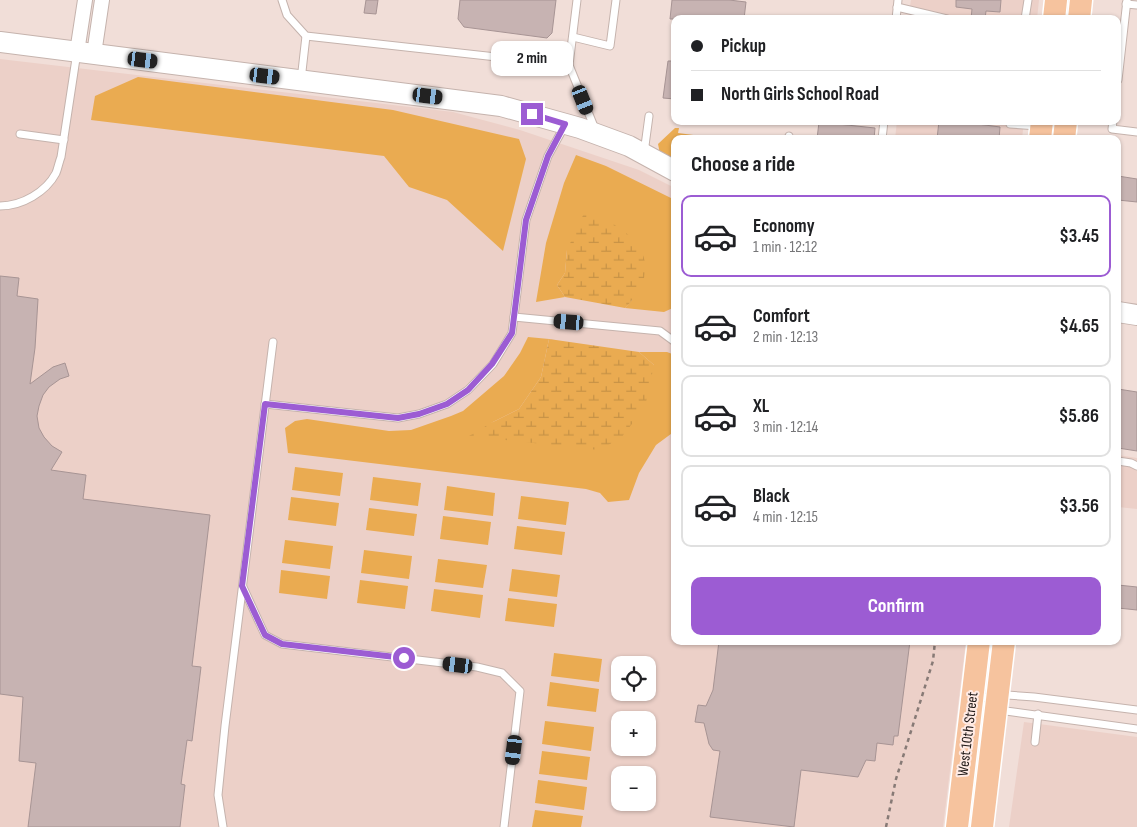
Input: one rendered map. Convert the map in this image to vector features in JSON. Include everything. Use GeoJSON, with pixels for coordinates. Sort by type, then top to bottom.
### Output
{"type":"FeatureCollection","features":[{"type":"Feature","properties":{"kind":"main road"},"geometry":{"type":"LineString","coordinates":[[1054,15],[1056,0]]}},
{"type":"Feature","properties":{"kind":"main road"},"geometry":{"type":"LineString","coordinates":[[1079,15],[1081,0]]}},
{"type":"Feature","properties":{"kind":"main road"},"geometry":{"type":"LineString","coordinates":[[0,42],[501,106],[598,134],[644,153],[671,169]]}},
{"type":"Feature","properties":{"kind":"main road"},"geometry":{"type":"LineString","coordinates":[[1121,312],[1137,315]]}},
{"type":"Feature","properties":{"kind":"main road","name":"West 10th Street"},"geometry":{"type":"LineString","coordinates":[[957,827],[979,645]]}},
{"type":"Feature","properties":{"kind":"main road","name":"West 10th Street"},"geometry":{"type":"LineString","coordinates":[[982,827],[1004,645]]}},
{"type":"Feature","properties":{"kind":"street"},"geometry":{"type":"LineString","coordinates":[[86,0],[86,53]]}},
{"type":"Feature","properties":{"kind":"street"},"geometry":{"type":"LineString","coordinates":[[86,53],[102,0]]}},
{"type":"Feature","properties":{"kind":"lane"},"geometry":{"type":"LineString","coordinates":[[282,0],[287,15],[306,36],[569,65]]}},
{"type":"Feature","properties":{"kind":"lane"},"geometry":{"type":"LineString","coordinates":[[578,0],[569,65],[598,134]]}},
{"type":"Feature","properties":{"kind":"lane"},"geometry":{"type":"LineString","coordinates":[[573,37],[610,46],[616,0]]}},
{"type":"Feature","properties":{"kind":"lane"},"geometry":{"type":"LineString","coordinates":[[1026,15],[1028,0]]}},
{"type":"Feature","properties":{"kind":"lane"},"geometry":{"type":"LineString","coordinates":[[1121,51],[1126,2],[1137,5]]}},
{"type":"Feature","properties":{"kind":"lane"},"geometry":{"type":"LineString","coordinates":[[898,4],[934,15]]}},
{"type":"Feature","properties":{"kind":"lane"},"geometry":{"type":"LineString","coordinates":[[301,80],[306,36]]}},
{"type":"Feature","properties":{"kind":"lane"},"geometry":{"type":"LineString","coordinates":[[0,206],[19,203],[40,191],[56,172],[86,53]]}},
{"type":"Feature","properties":{"kind":"lane"},"geometry":{"type":"LineString","coordinates":[[644,153],[649,116]]}},
{"type":"Feature","properties":{"kind":"lane"},"geometry":{"type":"LineString","coordinates":[[265,404],[398,418],[419,414],[447,404],[468,390],[492,364],[512,333],[526,220],[548,156],[565,124]]}},
{"type":"Feature","properties":{"kind":"lane"},"geometry":{"type":"LineString","coordinates":[[1016,125],[1042,129]]}},
{"type":"Feature","properties":{"kind":"lane"},"geometry":{"type":"LineString","coordinates":[[1112,125],[1112,129],[1137,132]]}},
{"type":"Feature","properties":{"kind":"lane"},"geometry":{"type":"LineString","coordinates":[[20,134],[64,140]]}},
{"type":"Feature","properties":{"kind":"lane"},"geometry":{"type":"LineString","coordinates":[[514,316],[660,331],[671,339]]}},
{"type":"Feature","properties":{"kind":"lane"},"geometry":{"type":"LineString","coordinates":[[223,827],[218,795],[225,726],[273,342]]}},
{"type":"Feature","properties":{"kind":"lane"},"geometry":{"type":"LineString","coordinates":[[1121,462],[1137,466]]}},
{"type":"Feature","properties":{"kind":"lane"},"geometry":{"type":"LineString","coordinates":[[242,586],[265,635],[282,644],[476,667],[502,673],[520,691],[504,827]]}},
{"type":"Feature","properties":{"kind":"lane"},"geometry":{"type":"LineString","coordinates":[[973,695],[998,699],[1007,695],[1137,710]]}},
{"type":"Feature","properties":{"kind":"lane"},"geometry":{"type":"LineString","coordinates":[[998,699],[1006,710],[1137,729]]}},
{"type":"Feature","properties":{"kind":"lane"},"geometry":{"type":"LineString","coordinates":[[1035,742],[1038,714]]}},
{"type":"Feature","properties":{"kind":"path"},"geometry":{"type":"LineString","coordinates":[[886,827],[896,779],[933,661],[935,645]]}},
{"type":"Feature","properties":{"kind":"shaded area"},"geometry":{"type":"Polygon","coordinates":[[[911,0],[1039,0],[1037,15],[909,15],[911,0]]]}},
{"type":"Feature","properties":{"kind":"shaded area"},"geometry":{"type":"Polygon","coordinates":[[[0,59],[453,112],[520,130],[639,170],[671,186],[671,645],[966,645],[943,827],[0,827],[0,59]]]}},
{"type":"Feature","properties":{"kind":"shaded area"},"geometry":{"type":"Polygon","coordinates":[[[897,125],[1024,125],[1022,135],[895,135],[897,125]]]}},
{"type":"Feature","properties":{"kind":"shaded area"},"geometry":{"type":"Polygon","coordinates":[[[1121,455],[1137,458],[1137,509],[1121,507],[1121,455]]]}},
{"type":"Feature","properties":{"kind":"shaded area"},"geometry":{"type":"Polygon","coordinates":[[[1024,722],[1137,737],[1137,827],[1009,827],[1024,722]]]}},
{"type":"Feature","properties":{"kind":"green space"},"geometry":{"type":"Polygon","coordinates":[[[138,77],[393,110],[519,139],[526,159],[503,251],[447,200],[409,187],[384,156],[91,120],[95,96],[138,77]]]}},
{"type":"Feature","properties":{"kind":"green space"},"geometry":{"type":"Polygon","coordinates":[[[675,128],[679,128],[678,133],[693,135],[671,135],[671,161],[660,154],[658,144],[675,128]]]}},
{"type":"Feature","properties":{"kind":"green space"},"geometry":{"type":"Polygon","coordinates":[[[576,155],[606,166],[671,198],[671,309],[664,312],[625,308],[632,300],[567,250],[565,273],[557,285],[565,297],[536,302],[546,243],[564,183],[576,155]]]}},
{"type":"Feature","properties":{"kind":"green space"},"geometry":{"type":"Polygon","coordinates":[[[585,211],[618,227],[631,237],[640,249],[645,262],[644,276],[638,291],[625,308],[565,297],[557,285],[565,273],[567,250],[585,211]]]}},
{"type":"Feature","properties":{"kind":"green space"},"geometry":{"type":"Polygon","coordinates":[[[528,337],[549,339],[541,377],[519,409],[491,423],[654,365],[639,352],[671,354],[671,434],[656,445],[639,473],[629,500],[608,502],[600,493],[586,489],[288,453],[285,428],[295,421],[307,419],[389,431],[411,430],[463,411],[504,376],[520,353],[528,337]]]}},
{"type":"Feature","properties":{"kind":"green space"},"geometry":{"type":"Polygon","coordinates":[[[549,339],[639,352],[654,365],[645,407],[621,438],[599,450],[469,436],[519,409],[541,377],[549,339]]]}},
{"type":"Feature","properties":{"kind":"green space"},"geometry":{"type":"Polygon","coordinates":[[[295,467],[343,473],[340,496],[292,490],[295,467]]]}},
{"type":"Feature","properties":{"kind":"green space"},"geometry":{"type":"Polygon","coordinates":[[[373,477],[421,483],[418,506],[370,500],[373,477]]]}},
{"type":"Feature","properties":{"kind":"green space"},"geometry":{"type":"Polygon","coordinates":[[[447,486],[495,493],[493,516],[444,510],[447,486]]]}},
{"type":"Feature","properties":{"kind":"green space"},"geometry":{"type":"Polygon","coordinates":[[[521,496],[569,502],[566,525],[518,519],[521,496]]]}},
{"type":"Feature","properties":{"kind":"green space"},"geometry":{"type":"Polygon","coordinates":[[[291,497],[339,503],[336,526],[288,520],[291,497]]]}},
{"type":"Feature","properties":{"kind":"green space"},"geometry":{"type":"Polygon","coordinates":[[[369,508],[417,514],[414,536],[366,530],[369,508]]]}},
{"type":"Feature","properties":{"kind":"green space"},"geometry":{"type":"Polygon","coordinates":[[[443,516],[491,522],[488,545],[440,539],[443,516]]]}},
{"type":"Feature","properties":{"kind":"green space"},"geometry":{"type":"Polygon","coordinates":[[[517,526],[565,532],[562,555],[514,549],[517,526]]]}},
{"type":"Feature","properties":{"kind":"green space"},"geometry":{"type":"Polygon","coordinates":[[[285,540],[333,546],[330,569],[282,563],[285,540]]]}},
{"type":"Feature","properties":{"kind":"green space"},"geometry":{"type":"Polygon","coordinates":[[[364,550],[412,556],[409,579],[361,573],[364,550]]]}},
{"type":"Feature","properties":{"kind":"green space"},"geometry":{"type":"Polygon","coordinates":[[[438,559],[487,565],[483,588],[435,582],[438,559]]]}},
{"type":"Feature","properties":{"kind":"green space"},"geometry":{"type":"Polygon","coordinates":[[[512,569],[560,575],[557,597],[509,591],[512,569]]]}},
{"type":"Feature","properties":{"kind":"green space"},"geometry":{"type":"Polygon","coordinates":[[[281,570],[330,576],[327,599],[279,593],[281,570]]]}},
{"type":"Feature","properties":{"kind":"green space"},"geometry":{"type":"Polygon","coordinates":[[[360,580],[408,586],[405,609],[357,603],[360,580]]]}},
{"type":"Feature","properties":{"kind":"green space"},"geometry":{"type":"Polygon","coordinates":[[[434,589],[483,595],[480,618],[431,611],[434,589]]]}},
{"type":"Feature","properties":{"kind":"green space"},"geometry":{"type":"Polygon","coordinates":[[[508,598],[557,604],[554,627],[505,621],[508,598]]]}},
{"type":"Feature","properties":{"kind":"green space"},"geometry":{"type":"Polygon","coordinates":[[[554,653],[602,659],[599,682],[551,676],[554,653]]]}},
{"type":"Feature","properties":{"kind":"green space"},"geometry":{"type":"Polygon","coordinates":[[[550,682],[599,689],[596,712],[547,706],[550,682]]]}},
{"type":"Feature","properties":{"kind":"green space"},"geometry":{"type":"Polygon","coordinates":[[[545,721],[594,727],[591,751],[542,744],[545,721]]]}},
{"type":"Feature","properties":{"kind":"green space"},"geometry":{"type":"Polygon","coordinates":[[[542,751],[590,757],[587,780],[539,774],[542,751]]]}},
{"type":"Feature","properties":{"kind":"green space"},"geometry":{"type":"Polygon","coordinates":[[[538,780],[587,787],[584,810],[535,803],[538,780]]]}},
{"type":"Feature","properties":{"kind":"green space"},"geometry":{"type":"Polygon","coordinates":[[[535,810],[583,816],[581,827],[532,827],[535,810]]]}},
{"type":"Feature","properties":{"kind":"building"},"geometry":{"type":"Polygon","coordinates":[[[366,0],[378,0],[376,14],[364,13],[366,0]]]}},
{"type":"Feature","properties":{"kind":"building"},"geometry":{"type":"Polygon","coordinates":[[[460,0],[556,0],[552,33],[547,38],[464,27],[458,19],[460,0]]]}},
{"type":"Feature","properties":{"kind":"building"},"geometry":{"type":"Polygon","coordinates":[[[672,0],[729,0],[746,2],[744,15],[671,15],[670,19],[672,0]]]}},
{"type":"Feature","properties":{"kind":"building"},"geometry":{"type":"Polygon","coordinates":[[[956,0],[1001,0],[1000,12],[986,11],[986,15],[971,15],[972,9],[956,7],[956,0]]]}},
{"type":"Feature","properties":{"kind":"building"},"geometry":{"type":"Polygon","coordinates":[[[668,61],[671,61],[671,99],[663,98],[668,61]]]}},
{"type":"Feature","properties":{"kind":"building"},"geometry":{"type":"Polygon","coordinates":[[[819,125],[847,125],[875,128],[874,135],[817,135],[819,125]]]}},
{"type":"Feature","properties":{"kind":"building"},"geometry":{"type":"Polygon","coordinates":[[[939,125],[985,125],[1000,127],[999,135],[937,135],[939,125]]]}},
{"type":"Feature","properties":{"kind":"building"},"geometry":{"type":"Polygon","coordinates":[[[1121,176],[1137,179],[1137,202],[1121,200],[1121,176]]]}},
{"type":"Feature","properties":{"kind":"building"},"geometry":{"type":"Polygon","coordinates":[[[0,276],[19,278],[17,296],[38,299],[35,348],[30,384],[53,367],[65,363],[69,376],[60,379],[49,387],[43,395],[37,416],[39,428],[44,437],[52,446],[62,452],[51,470],[86,475],[83,499],[210,515],[192,666],[201,667],[192,741],[187,740],[181,784],[185,785],[180,827],[28,827],[36,763],[19,761],[23,697],[0,694],[0,276]]]}},
{"type":"Feature","properties":{"kind":"building"},"geometry":{"type":"Polygon","coordinates":[[[1121,389],[1137,392],[1137,451],[1121,448],[1121,389]]]}},
{"type":"Feature","properties":{"kind":"building"},"geometry":{"type":"Polygon","coordinates":[[[1121,585],[1137,587],[1137,610],[1121,608],[1121,585]]]}},
{"type":"Feature","properties":{"kind":"building"},"geometry":{"type":"Polygon","coordinates":[[[719,645],[909,645],[898,736],[894,736],[893,745],[877,743],[875,761],[866,760],[858,777],[801,770],[794,827],[710,817],[720,751],[713,750],[709,744],[704,723],[695,722],[698,705],[706,706],[713,690],[719,645]]]}},
{"type":"Feature","properties":{"kind":"route"},"geometry":{"type":"LineString","coordinates":[[404,658],[282,644],[265,635],[242,586],[265,404],[398,418],[419,414],[447,404],[468,390],[492,364],[512,333],[526,220],[548,156],[565,124],[532,114]]}}]}
